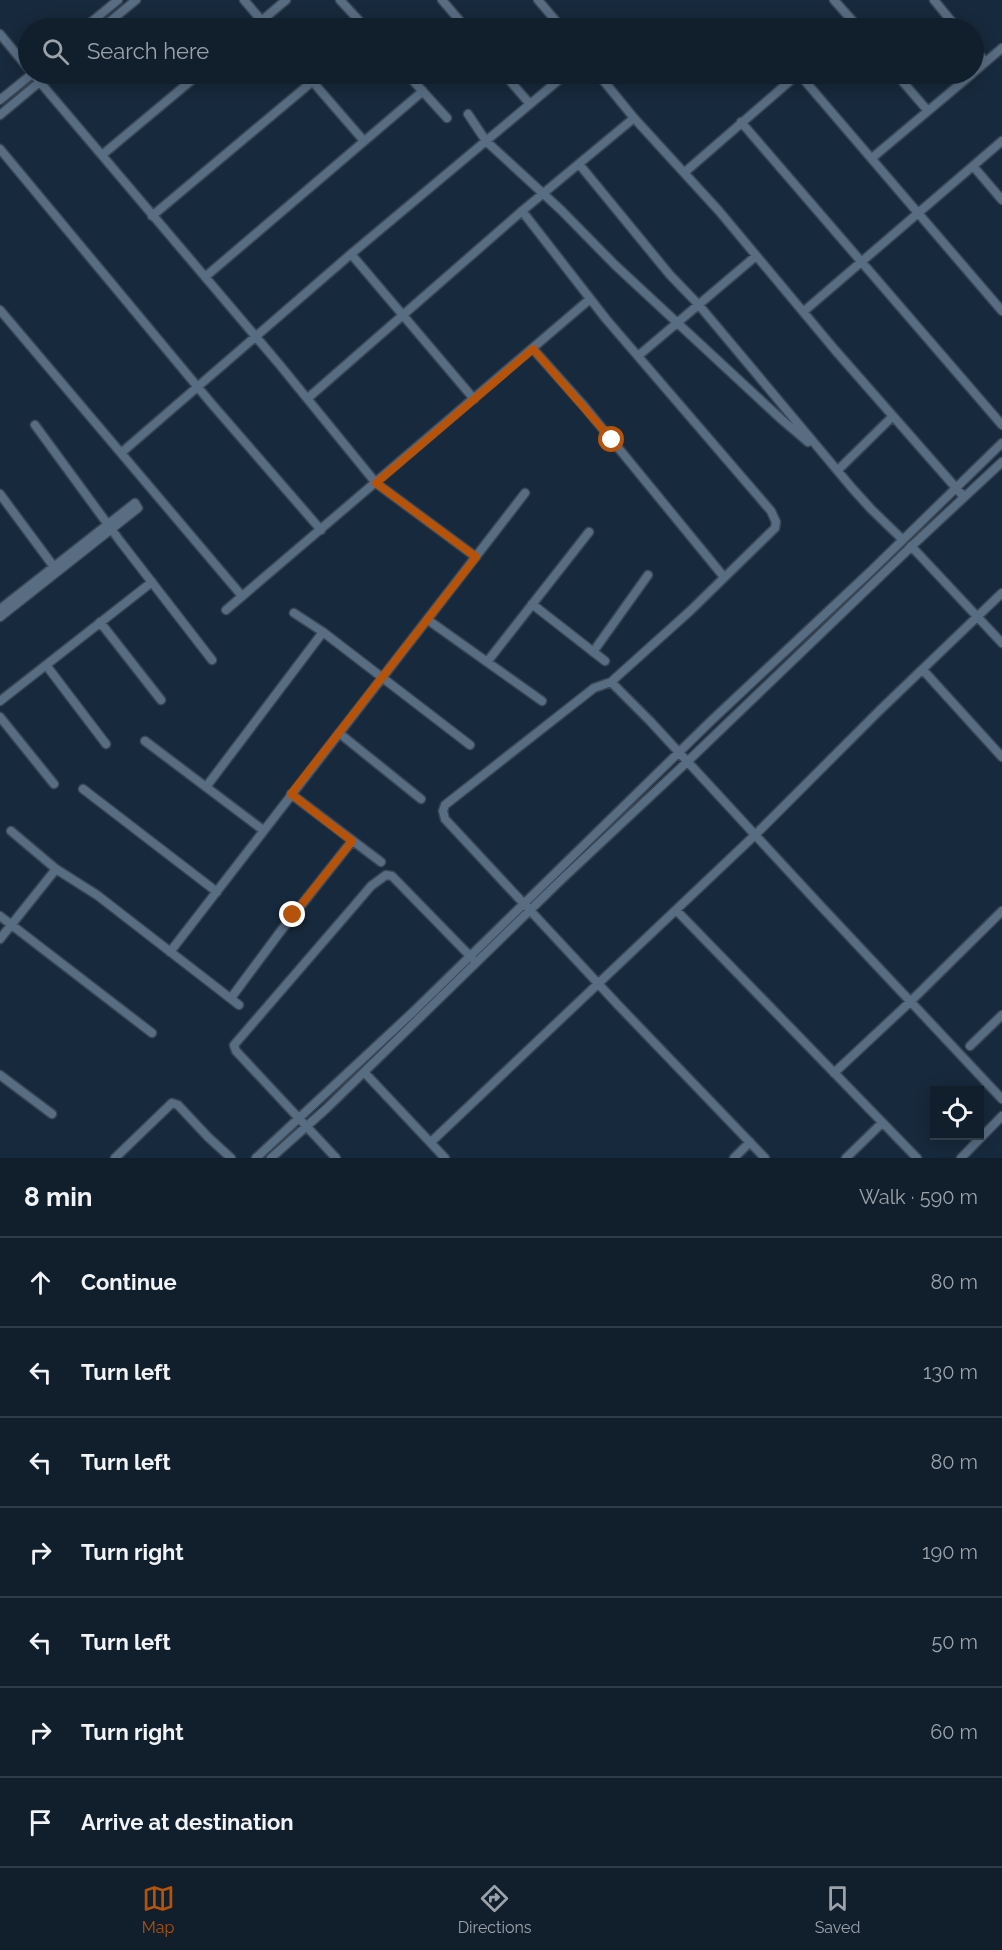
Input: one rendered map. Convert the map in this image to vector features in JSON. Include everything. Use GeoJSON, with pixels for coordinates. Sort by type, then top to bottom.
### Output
{"type":"FeatureCollection","features":[{"type":"Feature","properties":{"kind":"street"},"geometry":{"type":"LineString","coordinates":[[96,18],[118,0]]}},
{"type":"Feature","properties":{"kind":"street"},"geometry":{"type":"LineString","coordinates":[[114,18],[136,0]]}},
{"type":"Feature","properties":{"kind":"street"},"geometry":{"type":"LineString","coordinates":[[244,0],[258,18]]}},
{"type":"Feature","properties":{"kind":"street"},"geometry":{"type":"LineString","coordinates":[[270,18],[286,0]]}},
{"type":"Feature","properties":{"kind":"street"},"geometry":{"type":"LineString","coordinates":[[340,0],[357,18]]}},
{"type":"Feature","properties":{"kind":"street"},"geometry":{"type":"LineString","coordinates":[[442,0],[457,18]]}},
{"type":"Feature","properties":{"kind":"street"},"geometry":{"type":"LineString","coordinates":[[538,0],[553,18]]}},
{"type":"Feature","properties":{"kind":"street"},"geometry":{"type":"LineString","coordinates":[[834,0],[848,18]]}},
{"type":"Feature","properties":{"kind":"street"},"geometry":{"type":"LineString","coordinates":[[934,0],[949,18]]}},
{"type":"Feature","properties":{"kind":"street"},"geometry":{"type":"LineString","coordinates":[[0,34],[18,56]]}},
{"type":"Feature","properties":{"kind":"street"},"geometry":{"type":"LineString","coordinates":[[984,60],[986,62],[1002,48]]}},
{"type":"Feature","properties":{"kind":"street"},"geometry":{"type":"LineString","coordinates":[[0,100],[20,84]]}},
{"type":"Feature","properties":{"kind":"street"},"geometry":{"type":"LineString","coordinates":[[0,115],[36,84]]}},
{"type":"Feature","properties":{"kind":"street"},"geometry":{"type":"LineString","coordinates":[[43,84],[308,398],[376,483],[476,557]]}},
{"type":"Feature","properties":{"kind":"street"},"geometry":{"type":"LineString","coordinates":[[102,155],[187,84]]}},
{"type":"Feature","properties":{"kind":"street"},"geometry":{"type":"LineString","coordinates":[[152,216],[309,84]]}},
{"type":"Feature","properties":{"kind":"street"},"geometry":{"type":"LineString","coordinates":[[316,84],[364,141]]}},
{"type":"Feature","properties":{"kind":"street"},"geometry":{"type":"LineString","coordinates":[[416,84],[447,118]]}},
{"type":"Feature","properties":{"kind":"street"},"geometry":{"type":"LineString","coordinates":[[513,84],[530,104]]}},
{"type":"Feature","properties":{"kind":"street"},"geometry":{"type":"LineString","coordinates":[[121,453],[351,254],[554,84]]}},
{"type":"Feature","properties":{"kind":"street"},"geometry":{"type":"LineString","coordinates":[[606,84],[634,118],[685,172],[892,417],[964,497]]}},
{"type":"Feature","properties":{"kind":"street"},"geometry":{"type":"LineString","coordinates":[[685,172],[787,84]]}},
{"type":"Feature","properties":{"kind":"street"},"geometry":{"type":"LineString","coordinates":[[808,84],[1002,311]]}},
{"type":"Feature","properties":{"kind":"street"},"geometry":{"type":"LineString","coordinates":[[905,84],[928,111]]}},
{"type":"Feature","properties":{"kind":"street"},"geometry":{"type":"LineString","coordinates":[[872,158],[960,84]]}},
{"type":"Feature","properties":{"kind":"street"},"geometry":{"type":"LineString","coordinates":[[205,277],[423,91]]}},
{"type":"Feature","properties":{"kind":"street"},"geometry":{"type":"LineString","coordinates":[[468,114],[486,141],[542,195],[781,420],[825,455]]}},
{"type":"Feature","properties":{"kind":"street"},"geometry":{"type":"LineString","coordinates":[[308,398],[522,211],[634,118]]}},
{"type":"Feature","properties":{"kind":"street"},"geometry":{"type":"LineString","coordinates":[[741,122],[1002,425]]}},
{"type":"Feature","properties":{"kind":"street"},"geometry":{"type":"LineString","coordinates":[[803,312],[1002,141]]}},
{"type":"Feature","properties":{"kind":"street"},"geometry":{"type":"LineString","coordinates":[[0,149],[197,387],[321,530]]}},
{"type":"Feature","properties":{"kind":"street"},"geometry":{"type":"LineString","coordinates":[[579,164],[670,275],[698,304],[871,509],[903,540]]}},
{"type":"Feature","properties":{"kind":"street"},"geometry":{"type":"LineString","coordinates":[[973,166],[1002,200]]}},
{"type":"Feature","properties":{"kind":"street"},"geometry":{"type":"LineString","coordinates":[[522,211],[638,356],[771,511],[776,522],[775,528],[690,611],[611,682],[594,688],[445,805],[443,811],[445,819],[765,1158]]}},
{"type":"Feature","properties":{"kind":"street"},"geometry":{"type":"LineString","coordinates":[[351,254],[474,399]]}},
{"type":"Feature","properties":{"kind":"street"},"geometry":{"type":"LineString","coordinates":[[638,356],[756,256]]}},
{"type":"Feature","properties":{"kind":"street"},"geometry":{"type":"LineString","coordinates":[[226,610],[590,298]]}},
{"type":"Feature","properties":{"kind":"street"},"geometry":{"type":"LineString","coordinates":[[0,310],[242,596]]}},
{"type":"Feature","properties":{"kind":"street"},"geometry":{"type":"LineString","coordinates":[[533,349],[584,406],[724,577]]}},
{"type":"Feature","properties":{"kind":"street"},"geometry":{"type":"LineString","coordinates":[[838,470],[892,417]]}},
{"type":"Feature","properties":{"kind":"street"},"geometry":{"type":"LineString","coordinates":[[35,425],[212,660]]}},
{"type":"Feature","properties":{"kind":"street"},"geometry":{"type":"LineString","coordinates":[[256,1158],[470,956],[1002,443]]}},
{"type":"Feature","properties":{"kind":"street"},"geometry":{"type":"LineString","coordinates":[[271,1158],[364,1072],[911,546],[1002,462]]}},
{"type":"Feature","properties":{"kind":"street"},"geometry":{"type":"LineString","coordinates":[[170,952],[525,493]]}},
{"type":"Feature","properties":{"kind":"street"},"geometry":{"type":"LineString","coordinates":[[0,495],[56,569]]}},
{"type":"Feature","properties":{"kind":"street"},"geometry":{"type":"LineString","coordinates":[[1,613],[110,527]]}},
{"type":"Feature","properties":{"kind":"street"},"geometry":{"type":"LineString","coordinates":[[487,662],[589,532]]}},
{"type":"Feature","properties":{"kind":"street"},"geometry":{"type":"LineString","coordinates":[[911,546],[1002,643]]}},
{"type":"Feature","properties":{"kind":"street"},"geometry":{"type":"LineString","coordinates":[[593,651],[648,575]]}},
{"type":"Feature","properties":{"kind":"street"},"geometry":{"type":"LineString","coordinates":[[0,701],[152,582]]}},
{"type":"Feature","properties":{"kind":"street"},"geometry":{"type":"LineString","coordinates":[[431,1142],[755,835],[1002,592]]}},
{"type":"Feature","properties":{"kind":"street"},"geometry":{"type":"LineString","coordinates":[[532,604],[606,661]]}},
{"type":"Feature","properties":{"kind":"street"},"geometry":{"type":"LineString","coordinates":[[294,613],[323,632],[470,745]]}},
{"type":"Feature","properties":{"kind":"street"},"geometry":{"type":"LineString","coordinates":[[428,620],[542,701]]}},
{"type":"Feature","properties":{"kind":"street"},"geometry":{"type":"LineString","coordinates":[[100,622],[161,700]]}},
{"type":"Feature","properties":{"kind":"street"},"geometry":{"type":"LineString","coordinates":[[206,787],[323,632]]}},
{"type":"Feature","properties":{"kind":"street"},"geometry":{"type":"LineString","coordinates":[[46,666],[106,744]]}},
{"type":"Feature","properties":{"kind":"street"},"geometry":{"type":"LineString","coordinates":[[922,670],[1002,757]]}},
{"type":"Feature","properties":{"kind":"street"},"geometry":{"type":"LineString","coordinates":[[611,682],[680,752],[1002,1099]]}},
{"type":"Feature","properties":{"kind":"street"},"geometry":{"type":"LineString","coordinates":[[0,717],[54,784]]}},
{"type":"Feature","properties":{"kind":"street"},"geometry":{"type":"LineString","coordinates":[[339,733],[421,798]]}},
{"type":"Feature","properties":{"kind":"street"},"geometry":{"type":"LineString","coordinates":[[145,741],[263,830]]}},
{"type":"Feature","properties":{"kind":"street"},"geometry":{"type":"LineString","coordinates":[[83,789],[217,892]]}},
{"type":"Feature","properties":{"kind":"street"},"geometry":{"type":"LineString","coordinates":[[291,794],[381,862]]}},
{"type":"Feature","properties":{"kind":"street"},"geometry":{"type":"LineString","coordinates":[[11,831],[56,869],[97,895],[239,1005]]}},
{"type":"Feature","properties":{"kind":"street"},"geometry":{"type":"LineString","coordinates":[[231,998],[352,841]]}},
{"type":"Feature","properties":{"kind":"street"},"geometry":{"type":"LineString","coordinates":[[0,939],[56,869]]}},
{"type":"Feature","properties":{"kind":"street"},"geometry":{"type":"LineString","coordinates":[[336,1158],[236,1051],[234,1046],[371,886],[386,875],[392,876],[477,963]]}},
{"type":"Feature","properties":{"kind":"street"},"geometry":{"type":"LineString","coordinates":[[676,910],[917,1158]]}},
{"type":"Feature","properties":{"kind":"street"},"geometry":{"type":"LineString","coordinates":[[834,1073],[1002,911]]}},
{"type":"Feature","properties":{"kind":"street"},"geometry":{"type":"LineString","coordinates":[[0,916],[152,1034]]}},
{"type":"Feature","properties":{"kind":"street"},"geometry":{"type":"LineString","coordinates":[[970,1046],[1002,1015]]}},
{"type":"Feature","properties":{"kind":"street"},"geometry":{"type":"LineString","coordinates":[[364,1072],[445,1158]]}},
{"type":"Feature","properties":{"kind":"street"},"geometry":{"type":"LineString","coordinates":[[0,1075],[52,1114]]}},
{"type":"Feature","properties":{"kind":"street"},"geometry":{"type":"LineString","coordinates":[[115,1158],[172,1103],[178,1105],[231,1158]]}},
{"type":"Feature","properties":{"kind":"street"},"geometry":{"type":"LineString","coordinates":[[961,1158],[1002,1116]]}},
{"type":"Feature","properties":{"kind":"street"},"geometry":{"type":"LineString","coordinates":[[846,1158],[882,1123]]}},
{"type":"Feature","properties":{"kind":"street"},"geometry":{"type":"LineString","coordinates":[[734,1158],[750,1142]]}},
{"type":"Feature","properties":{"kind":"route"},"geometry":{"type":"LineString","coordinates":[[293,915],[352,841],[291,794],[476,557],[376,483],[533,349],[612,440]]}}]}
